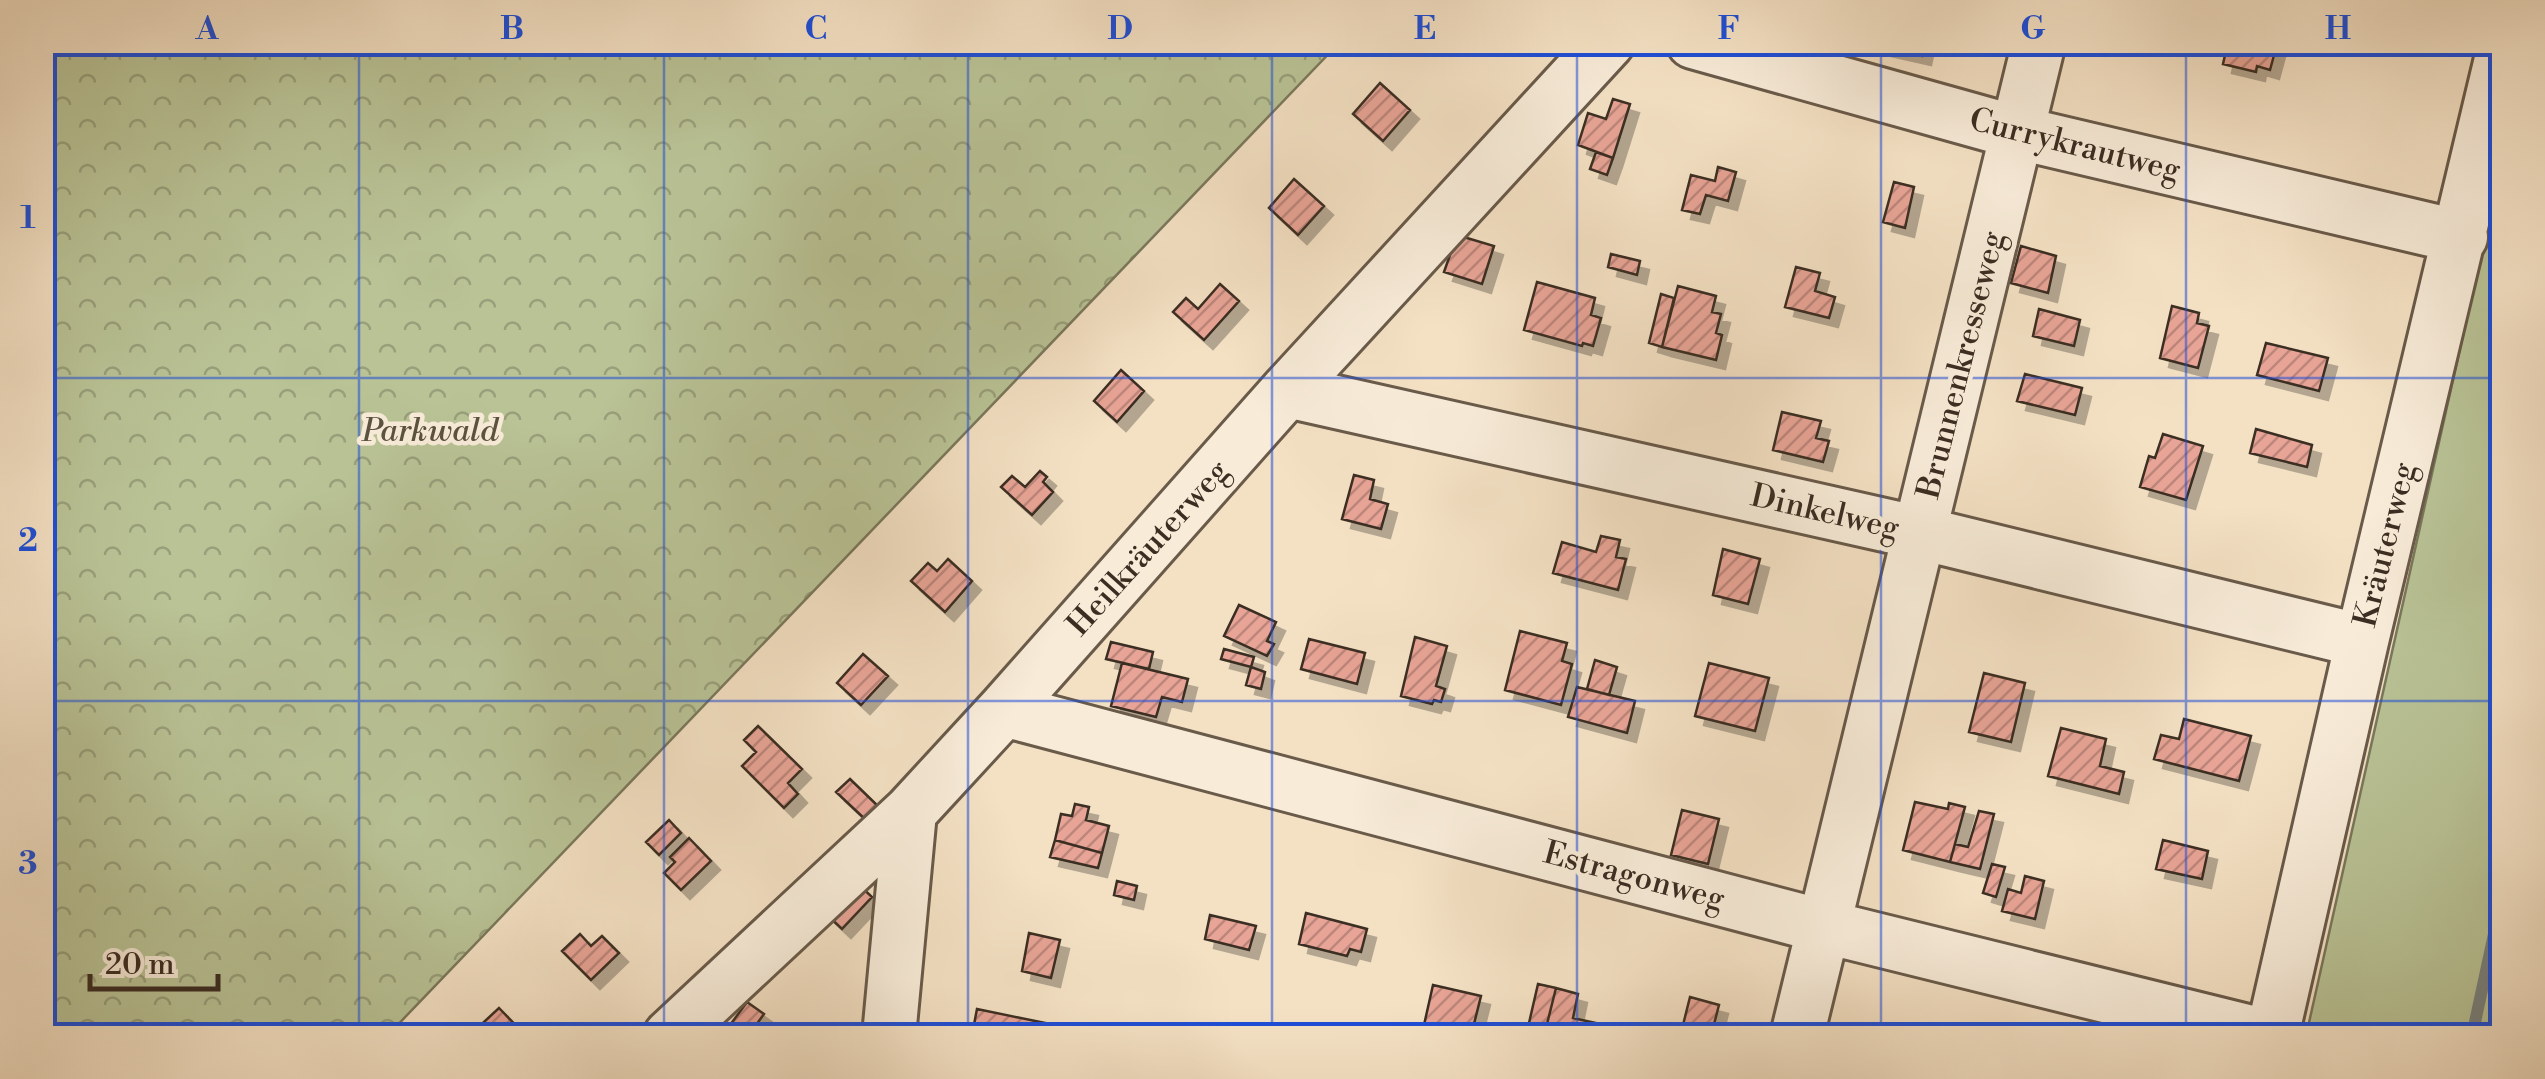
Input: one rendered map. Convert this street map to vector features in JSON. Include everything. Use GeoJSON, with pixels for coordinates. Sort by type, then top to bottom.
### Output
{"type":"FeatureCollection","features":[{"type":"Feature","properties":{"kind":"lane","name":"Heilkräuterweg"},"geometry":{"type":"LineString","coordinates":[[670,1036],[910,812],[1286,391],[1608,42]]}},
{"type":"Feature","properties":{"kind":"lane","name":"Currykrautweg"},"geometry":{"type":"LineString","coordinates":[[1693,42],[2019,133],[2461,236]]}},
{"type":"Feature","properties":{"kind":"lane","name":"Brunnenkresseweg"},"geometry":{"type":"LineString","coordinates":[[1797,1036],[2039,42]]}},
{"type":"Feature","properties":{"kind":"lane","name":"Kräuterweg"},"geometry":{"type":"LineString","coordinates":[[2269,1036],[2502,55]]}},
{"type":"Feature","properties":{"kind":"lane","name":"Dinkelweg"},"geometry":{"type":"LineString","coordinates":[[1286,391],[1920,533],[2362,640]]}},
{"type":"Feature","properties":{"kind":"lane","name":"Estragonweg"},"geometry":{"type":"LineString","coordinates":[[1004,710],[1822,926],[2269,1036]]}},
{"type":"Feature","properties":{"kind":"lane"},"geometry":{"type":"LineString","coordinates":[[889,1036],[910,812]]}},
{"type":"Feature","properties":{"kind":"green space","name":"Parkwald"},"geometry":{"type":"Polygon","coordinates":[[[42,43],[1339,43],[387,1036],[43,1036],[42,43]]]}},
{"type":"Feature","properties":{"kind":"green space"},"geometry":{"type":"Polygon","coordinates":[[[2502,161],[2502,1036],[2306,1036],[2502,161]]]}},
{"type":"Feature","properties":{"kind":"building"},"geometry":{"type":"Polygon","coordinates":[[[1860,42],[1925,42],[1922,56],[1860,42]]]}},
{"type":"Feature","properties":{"kind":"building"},"geometry":{"type":"Polygon","coordinates":[[[2228,42],[2263,42],[2276,48],[2270,70],[2257,66],[2256,72],[2223,64],[2228,42]]]}},
{"type":"Feature","properties":{"kind":"building"},"geometry":{"type":"Polygon","coordinates":[[[1380,83],[1410,110],[1383,141],[1353,114],[1380,83]]]}},
{"type":"Feature","properties":{"kind":"building"},"geometry":{"type":"Polygon","coordinates":[[[1613,99],[1630,104],[1613,158],[1578,145],[1588,113],[1606,119],[1613,99]]]}},
{"type":"Feature","properties":{"kind":"building"},"geometry":{"type":"Polygon","coordinates":[[[1596,152],[1613,158],[1607,175],[1590,169],[1596,152]]]}},
{"type":"Feature","properties":{"kind":"building"},"geometry":{"type":"Polygon","coordinates":[[[1718,167],[1736,172],[1728,201],[1706,195],[1700,214],[1682,210],[1691,175],[1715,181],[1718,167]]]}},
{"type":"Feature","properties":{"kind":"building"},"geometry":{"type":"Polygon","coordinates":[[[1294,179],[1324,206],[1298,235],[1269,208],[1294,179]]]}},
{"type":"Feature","properties":{"kind":"building"},"geometry":{"type":"Polygon","coordinates":[[[1894,182],[1914,187],[1905,228],[1883,222],[1894,182]]]}},
{"type":"Feature","properties":{"kind":"building"},"geometry":{"type":"Polygon","coordinates":[[[1457,235],[1494,246],[1482,284],[1444,272],[1457,235]]]}},
{"type":"Feature","properties":{"kind":"building"},"geometry":{"type":"Polygon","coordinates":[[[2021,246],[2056,256],[2048,293],[2011,283],[2021,246]]]}},
{"type":"Feature","properties":{"kind":"building"},"geometry":{"type":"Polygon","coordinates":[[[1611,254],[1640,261],[1637,275],[1608,267],[1611,254]]]}},
{"type":"Feature","properties":{"kind":"building"},"geometry":{"type":"Polygon","coordinates":[[[1796,267],[1820,273],[1815,291],[1835,297],[1829,318],[1785,307],[1796,267]]]}},
{"type":"Feature","properties":{"kind":"building"},"geometry":{"type":"Polygon","coordinates":[[[1537,282],[1595,298],[1591,315],[1601,318],[1593,346],[1524,330],[1537,282]]]}},
{"type":"Feature","properties":{"kind":"building"},"geometry":{"type":"Polygon","coordinates":[[[1220,284],[1239,301],[1204,340],[1173,312],[1186,298],[1198,309],[1220,284]]]}},
{"type":"Feature","properties":{"kind":"building"},"geometry":{"type":"Polygon","coordinates":[[[1678,286],[1716,296],[1712,312],[1721,314],[1716,333],[1722,335],[1716,360],[1662,347],[1678,286]]]}},
{"type":"Feature","properties":{"kind":"building"},"geometry":{"type":"Polygon","coordinates":[[[1661,294],[1674,298],[1662,347],[1649,343],[1661,294]]]}},
{"type":"Feature","properties":{"kind":"building"},"geometry":{"type":"Polygon","coordinates":[[[2172,306],[2199,313],[2197,323],[2209,326],[2198,368],[2160,358],[2172,306]]]}},
{"type":"Feature","properties":{"kind":"building"},"geometry":{"type":"Polygon","coordinates":[[[2039,309],[2080,320],[2074,346],[2033,336],[2039,309]]]}},
{"type":"Feature","properties":{"kind":"building"},"geometry":{"type":"Polygon","coordinates":[[[2266,343],[2328,358],[2319,391],[2257,375],[2266,343]]]}},
{"type":"Feature","properties":{"kind":"building"},"geometry":{"type":"Polygon","coordinates":[[[1121,370],[1144,391],[1117,422],[1094,401],[1121,370]]]}},
{"type":"Feature","properties":{"kind":"building"},"geometry":{"type":"Polygon","coordinates":[[[2025,374],[2082,388],[2075,415],[2017,401],[2025,374]]]}},
{"type":"Feature","properties":{"kind":"building"},"geometry":{"type":"Polygon","coordinates":[[[1782,412],[1821,421],[1816,438],[1829,441],[1823,462],[1773,450],[1782,412]]]}},
{"type":"Feature","properties":{"kind":"building"},"geometry":{"type":"Polygon","coordinates":[[[2256,429],[2312,445],[2307,467],[2250,453],[2256,429]]]}},
{"type":"Feature","properties":{"kind":"building"},"geometry":{"type":"Polygon","coordinates":[[[2163,434],[2203,446],[2186,500],[2140,487],[2149,456],[2155,458],[2163,434]]]}},
{"type":"Feature","properties":{"kind":"building"},"geometry":{"type":"Polygon","coordinates":[[[1040,471],[1047,477],[1043,482],[1053,492],[1032,515],[1001,487],[1012,476],[1025,487],[1040,471]]]}},
{"type":"Feature","properties":{"kind":"building"},"geometry":{"type":"Polygon","coordinates":[[[1354,475],[1374,480],[1370,499],[1388,504],[1381,529],[1342,519],[1354,475]]]}},
{"type":"Feature","properties":{"kind":"building"},"geometry":{"type":"Polygon","coordinates":[[[1601,536],[1620,540],[1616,557],[1626,559],[1618,590],[1553,573],[1562,542],[1596,552],[1601,536]]]}},
{"type":"Feature","properties":{"kind":"building"},"geometry":{"type":"Polygon","coordinates":[[[1723,549],[1760,559],[1748,604],[1713,595],[1723,549]]]}},
{"type":"Feature","properties":{"kind":"building"},"geometry":{"type":"Polygon","coordinates":[[[948,559],[972,581],[945,612],[911,581],[928,563],[937,571],[948,559]]]}},
{"type":"Feature","properties":{"kind":"building"},"geometry":{"type":"Polygon","coordinates":[[[1239,605],[1276,622],[1267,641],[1274,644],[1267,656],[1224,636],[1239,605]]]}},
{"type":"Feature","properties":{"kind":"building"},"geometry":{"type":"Polygon","coordinates":[[[1520,631],[1567,643],[1562,661],[1572,664],[1561,705],[1505,690],[1520,631]]]}},
{"type":"Feature","properties":{"kind":"building"},"geometry":{"type":"Polygon","coordinates":[[[1415,637],[1447,646],[1436,686],[1445,689],[1441,702],[1434,700],[1432,704],[1401,696],[1415,637]]]}},
{"type":"Feature","properties":{"kind":"building"},"geometry":{"type":"Polygon","coordinates":[[[1309,639],[1365,653],[1357,684],[1301,669],[1309,639]]]}},
{"type":"Feature","properties":{"kind":"building"},"geometry":{"type":"Polygon","coordinates":[[[1111,642],[1153,652],[1149,669],[1106,659],[1111,642]]]}},
{"type":"Feature","properties":{"kind":"building"},"geometry":{"type":"Polygon","coordinates":[[[1224,649],[1254,657],[1251,667],[1221,659],[1224,649]]]}},
{"type":"Feature","properties":{"kind":"building"},"geometry":{"type":"Polygon","coordinates":[[[863,654],[888,676],[861,705],[837,683],[863,654]]]}},
{"type":"Feature","properties":{"kind":"building"},"geometry":{"type":"Polygon","coordinates":[[[1595,660],[1617,667],[1609,695],[1587,689],[1595,660]]]}},
{"type":"Feature","properties":{"kind":"building"},"geometry":{"type":"Polygon","coordinates":[[[1122,663],[1188,679],[1182,702],[1162,697],[1156,717],[1111,706],[1122,663]]]}},
{"type":"Feature","properties":{"kind":"building"},"geometry":{"type":"Polygon","coordinates":[[[1709,663],[1769,678],[1755,731],[1695,716],[1709,663]]]}},
{"type":"Feature","properties":{"kind":"building"},"geometry":{"type":"Polygon","coordinates":[[[1251,667],[1265,672],[1261,689],[1246,685],[1251,667]]]}},
{"type":"Feature","properties":{"kind":"building"},"geometry":{"type":"Polygon","coordinates":[[[1984,673],[2025,683],[2011,742],[1969,732],[1984,673]]]}},
{"type":"Feature","properties":{"kind":"building"},"geometry":{"type":"Polygon","coordinates":[[[1577,687],[1635,701],[1627,733],[1568,717],[1577,687]]]}},
{"type":"Feature","properties":{"kind":"building"},"geometry":{"type":"Polygon","coordinates":[[[2184,719],[2251,736],[2239,781],[2154,759],[2161,735],[2179,739],[2184,719]]]}},
{"type":"Feature","properties":{"kind":"building"},"geometry":{"type":"Polygon","coordinates":[[[758,726],[802,769],[788,783],[798,794],[784,808],[742,766],[756,752],[744,740],[758,726]]]}},
{"type":"Feature","properties":{"kind":"building"},"geometry":{"type":"Polygon","coordinates":[[[2061,728],[2106,739],[2100,766],[2124,772],[2119,794],[2048,776],[2061,728]]]}},
{"type":"Feature","properties":{"kind":"building"},"geometry":{"type":"Polygon","coordinates":[[[850,779],[880,808],[867,821],[836,792],[850,779]]]}},
{"type":"Feature","properties":{"kind":"building"},"geometry":{"type":"Polygon","coordinates":[[[1915,802],[1948,809],[1949,803],[1965,807],[1950,862],[1903,850],[1915,802]]]}},
{"type":"Feature","properties":{"kind":"building"},"geometry":{"type":"Polygon","coordinates":[[[1075,804],[1089,807],[1086,820],[1109,826],[1102,853],[1055,840],[1061,814],[1072,816],[1075,804]]]}},
{"type":"Feature","properties":{"kind":"building"},"geometry":{"type":"Polygon","coordinates":[[[1682,810],[1719,819],[1708,864],[1671,855],[1682,810]]]}},
{"type":"Feature","properties":{"kind":"building"},"geometry":{"type":"Polygon","coordinates":[[[1979,811],[1994,814],[1980,869],[1950,862],[1955,844],[1968,847],[1979,811]]]}},
{"type":"Feature","properties":{"kind":"building"},"geometry":{"type":"Polygon","coordinates":[[[669,820],[681,833],[659,855],[646,842],[669,820]]]}},
{"type":"Feature","properties":{"kind":"building"},"geometry":{"type":"Polygon","coordinates":[[[689,838],[711,861],[681,890],[664,873],[675,862],[670,857],[689,838]]]}},
{"type":"Feature","properties":{"kind":"building"},"geometry":{"type":"Polygon","coordinates":[[[1055,840],[1102,853],[1098,868],[1050,857],[1055,840]]]}},
{"type":"Feature","properties":{"kind":"building"},"geometry":{"type":"Polygon","coordinates":[[[2163,840],[2208,851],[2202,879],[2156,869],[2163,840]]]}},
{"type":"Feature","properties":{"kind":"building"},"geometry":{"type":"Polygon","coordinates":[[[1992,864],[2005,867],[1996,897],[1983,893],[1992,864]]]}},
{"type":"Feature","properties":{"kind":"building"},"geometry":{"type":"Polygon","coordinates":[[[2025,876],[2044,881],[2035,919],[2002,911],[2008,889],[2021,893],[2025,876]]]}},
{"type":"Feature","properties":{"kind":"building"},"geometry":{"type":"Polygon","coordinates":[[[855,881],[872,897],[842,929],[825,913],[855,881]]]}},
{"type":"Feature","properties":{"kind":"building"},"geometry":{"type":"Polygon","coordinates":[[[1117,881],[1137,886],[1134,900],[1114,895],[1117,881]]]}},
{"type":"Feature","properties":{"kind":"building"},"geometry":{"type":"Polygon","coordinates":[[[1306,913],[1367,929],[1361,952],[1350,949],[1347,956],[1299,944],[1306,913]]]}},
{"type":"Feature","properties":{"kind":"building"},"geometry":{"type":"Polygon","coordinates":[[[1210,915],[1256,926],[1249,950],[1205,939],[1210,915]]]}},
{"type":"Feature","properties":{"kind":"building"},"geometry":{"type":"Polygon","coordinates":[[[1029,933],[1060,940],[1051,978],[1022,971],[1029,933]]]}},
{"type":"Feature","properties":{"kind":"building"},"geometry":{"type":"Polygon","coordinates":[[[580,934],[591,946],[602,936],[619,953],[591,980],[562,951],[580,934]]]}},
{"type":"Feature","properties":{"kind":"building"},"geometry":{"type":"Polygon","coordinates":[[[1538,984],[1556,988],[1544,1036],[1526,1036],[1538,984]]]}},
{"type":"Feature","properties":{"kind":"building"},"geometry":{"type":"Polygon","coordinates":[[[1433,985],[1481,996],[1471,1036],[1424,1025],[1433,985]]]}},
{"type":"Feature","properties":{"kind":"building"},"geometry":{"type":"Polygon","coordinates":[[[1556,988],[1578,994],[1573,1018],[1600,1024],[1597,1036],[1544,1036],[1556,988]]]}},
{"type":"Feature","properties":{"kind":"building"},"geometry":{"type":"Polygon","coordinates":[[[1690,997],[1719,1005],[1711,1036],[1682,1029],[1690,997]]]}},
{"type":"Feature","properties":{"kind":"building"},"geometry":{"type":"Polygon","coordinates":[[[747,1002],[764,1014],[748,1036],[722,1036],[747,1002]]]}},
{"type":"Feature","properties":{"kind":"building"},"geometry":{"type":"Polygon","coordinates":[[[499,1008],[526,1036],[470,1035],[499,1008]]]}},
{"type":"Feature","properties":{"kind":"building"},"geometry":{"type":"Polygon","coordinates":[[[977,1009],[1055,1025],[1052,1036],[972,1035],[977,1009]]]}},
{"type":"Feature","properties":{"kind":"waterway"},"geometry":{"type":"LineString","coordinates":[[2472,1036],[2502,897]]}}]}
